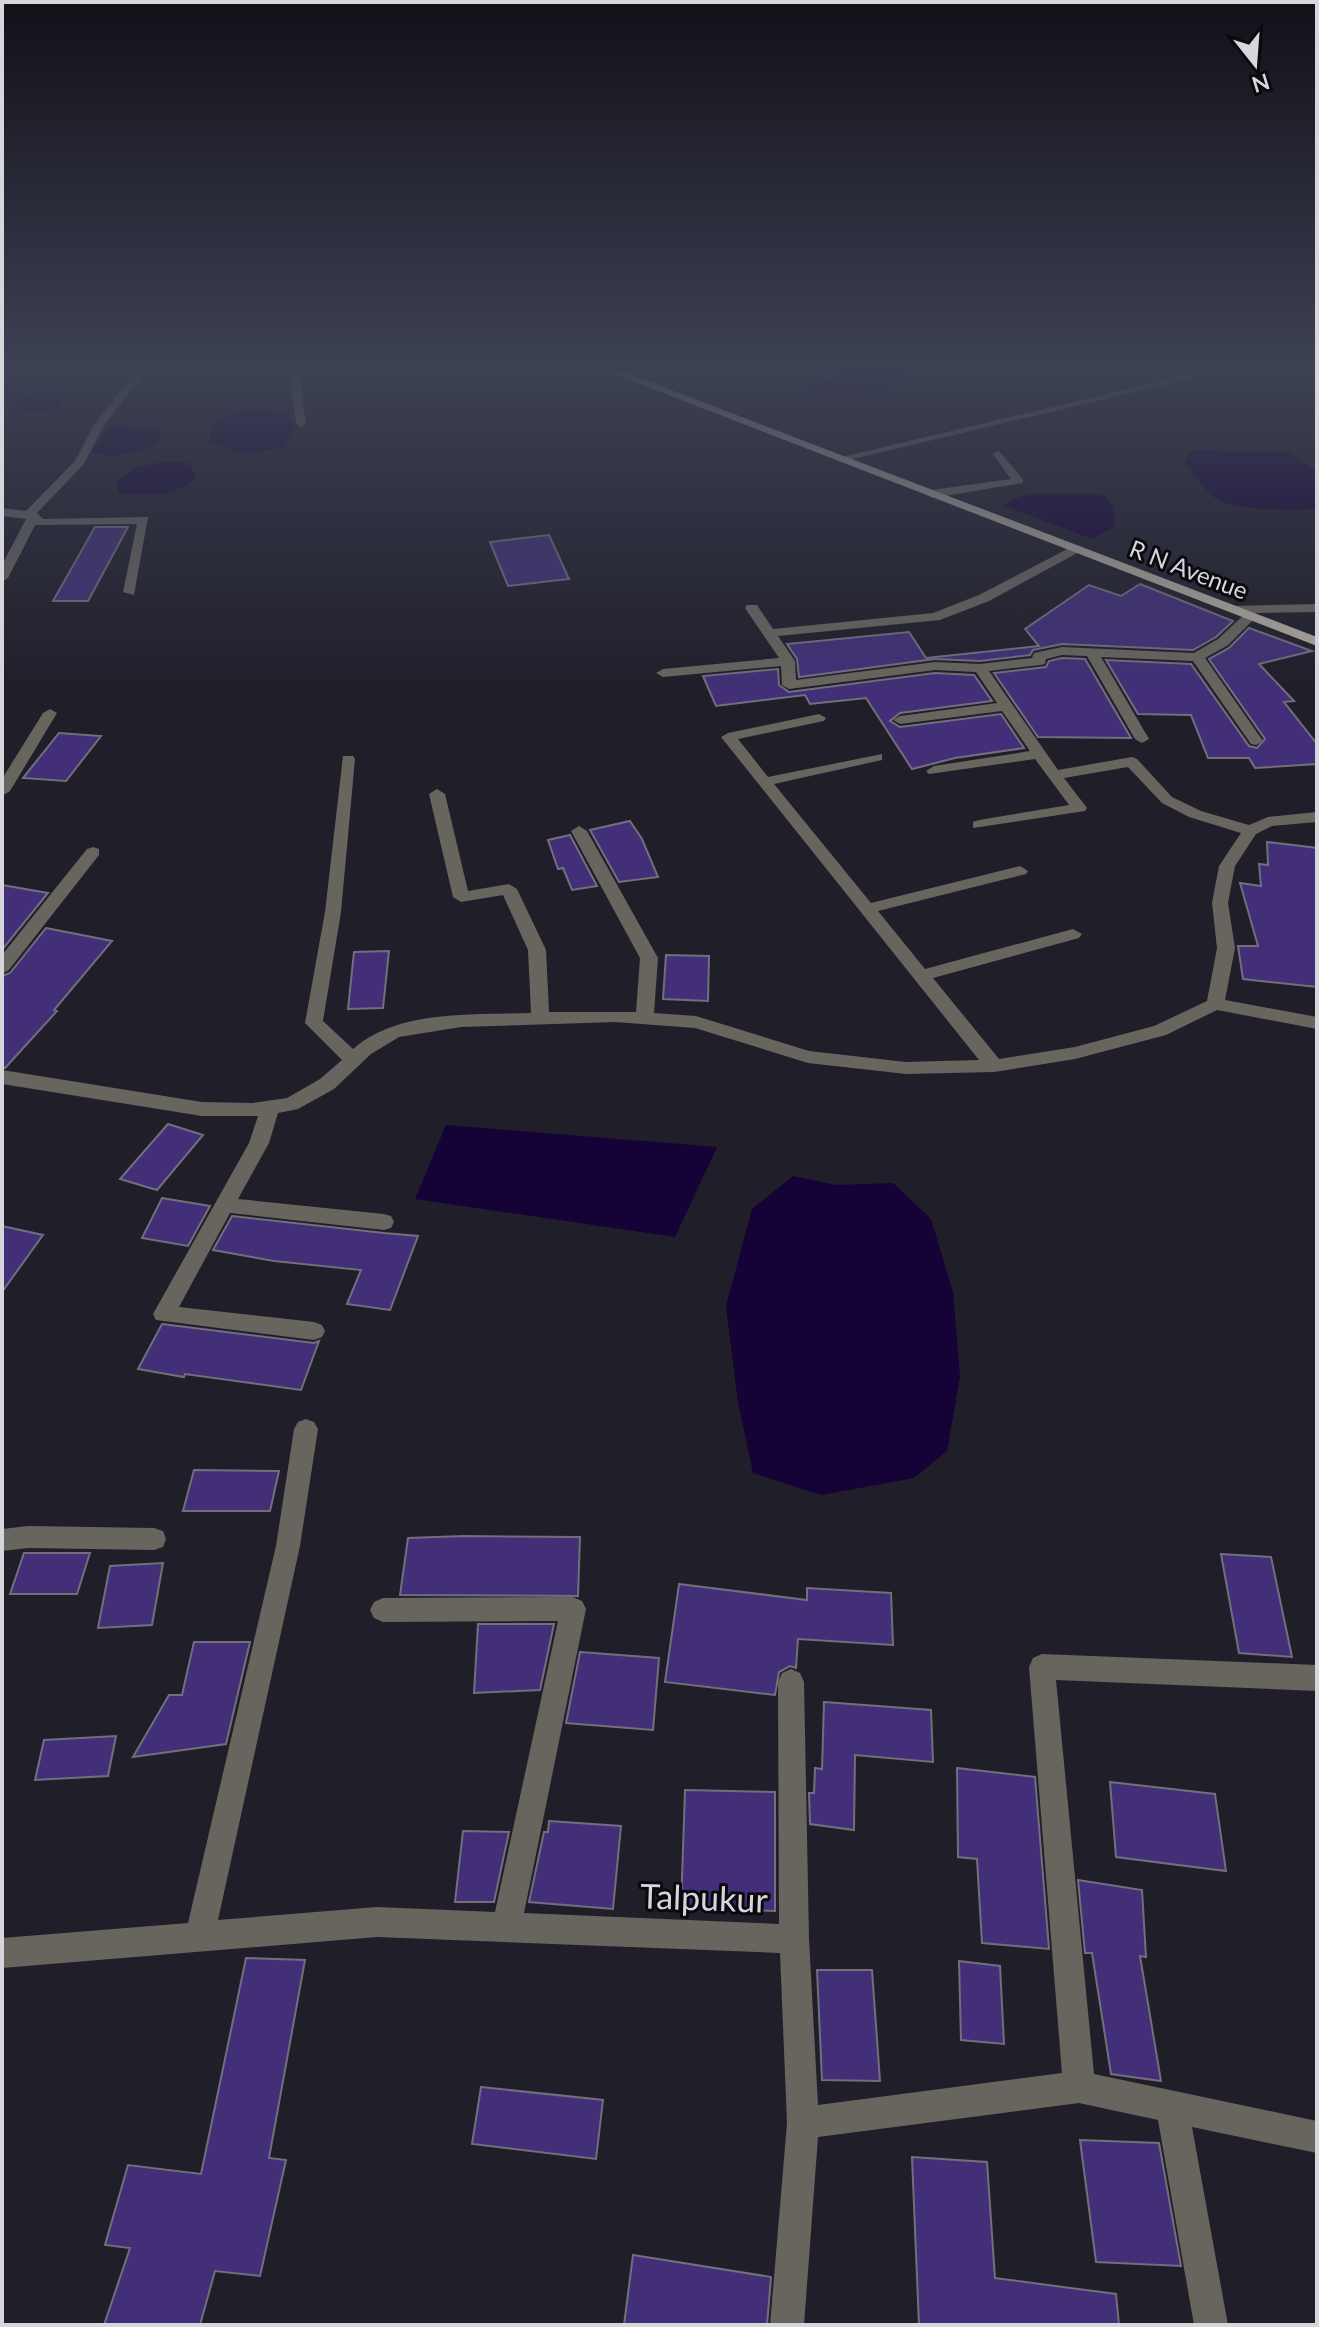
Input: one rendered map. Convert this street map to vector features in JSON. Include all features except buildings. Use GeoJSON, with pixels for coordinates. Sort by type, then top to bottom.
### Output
{"type":"FeatureCollection","features":[{"type":"Feature","properties":{"kind":"main road","name":"R N Avenue"},"geometry":{"type":"LineString","coordinates":[[878,474],[1317,642]]}},
{"type":"Feature","properties":{"kind":"street"},"geometry":{"type":"LineString","coordinates":[[2,578],[30,516],[69,474]]}},
{"type":"Feature","properties":{"kind":"street"},"geometry":{"type":"LineString","coordinates":[[932,494],[1019,481],[1014,474]]}},
{"type":"Feature","properties":{"kind":"street"},"geometry":{"type":"LineString","coordinates":[[2,512],[30,516],[40,523],[144,520],[129,592]]}},
{"type":"Feature","properties":{"kind":"street"},"geometry":{"type":"LineString","coordinates":[[768,633],[935,617],[984,598],[1075,549]]}},
{"type":"Feature","properties":{"kind":"street"},"geometry":{"type":"LineString","coordinates":[[752,608],[788,661],[789,685],[935,666],[980,668],[1040,661],[1039,656],[1062,651],[1197,657],[1223,642],[1249,616]]}},
{"type":"Feature","properties":{"kind":"street"},"geometry":{"type":"LineString","coordinates":[[1231,609],[1317,608]]}},
{"type":"Feature","properties":{"kind":"street"},"geometry":{"type":"LineString","coordinates":[[1091,651],[1142,739]]}},
{"type":"Feature","properties":{"kind":"street"},"geometry":{"type":"LineString","coordinates":[[1197,657],[1256,741]]}},
{"type":"Feature","properties":{"kind":"street"},"geometry":{"type":"LineString","coordinates":[[663,673],[788,661]]}},
{"type":"Feature","properties":{"kind":"street"},"geometry":{"type":"LineString","coordinates":[[979,825],[1079,808],[980,668]]}},
{"type":"Feature","properties":{"kind":"street"},"geometry":{"type":"LineString","coordinates":[[900,720],[1005,706]]}},
{"type":"Feature","properties":{"kind":"street"},"geometry":{"type":"LineString","coordinates":[[2,791],[50,713]]}},
{"type":"Feature","properties":{"kind":"street"},"geometry":{"type":"LineString","coordinates":[[819,718],[728,737],[994,1066]]}},
{"type":"Feature","properties":{"kind":"street"},"geometry":{"type":"LineString","coordinates":[[934,771],[1039,754]]}},
{"type":"Feature","properties":{"kind":"street"},"geometry":{"type":"LineString","coordinates":[[765,782],[877,757]]}},
{"type":"Feature","properties":{"kind":"street"},"geometry":{"type":"LineString","coordinates":[[348,759],[333,912],[314,1023],[353,1060]]}},
{"type":"Feature","properties":{"kind":"street"},"geometry":{"type":"LineString","coordinates":[[1054,775],[1132,762],[1167,800],[1195,814],[1250,831]]}},
{"type":"Feature","properties":{"kind":"street"},"geometry":{"type":"LineString","coordinates":[[437,794],[461,897],[509,889],[537,950],[540,1018]]}},
{"type":"Feature","properties":{"kind":"street"},"geometry":{"type":"LineString","coordinates":[[1215,1004],[1226,948],[1220,903],[1227,866],[1250,831],[1268,822],[1317,817]]}},
{"type":"Feature","properties":{"kind":"street"},"geometry":{"type":"LineString","coordinates":[[579,831],[649,958],[645,1018]]}},
{"type":"Feature","properties":{"kind":"street"},"geometry":{"type":"LineString","coordinates":[[2,967],[93,852]]}},
{"type":"Feature","properties":{"kind":"street"},"geometry":{"type":"LineString","coordinates":[[867,909],[1020,871]]}},
{"type":"Feature","properties":{"kind":"street"},"geometry":{"type":"LineString","coordinates":[[921,976],[1073,934]]}},
{"type":"Feature","properties":{"kind":"street"},"geometry":{"type":"LineString","coordinates":[[2,1077],[202,1109],[270,1107],[291,1104],[327,1084],[353,1060],[394,1032],[461,1021],[615,1016],[696,1022],[808,1057],[906,1068],[994,1066],[1075,1053],[1160,1031],[1215,1004],[1317,1023]]}},
{"type":"Feature","properties":{"kind":"street"},"geometry":{"type":"LineString","coordinates":[[270,1107],[259,1143],[164,1314],[314,1331]]}},
{"type":"Feature","properties":{"kind":"street"},"geometry":{"type":"LineString","coordinates":[[225,1205],[384,1222]]}},
{"type":"Feature","properties":{"kind":"street"},"geometry":{"type":"LineString","coordinates":[[200,1936],[288,1546],[306,1429]]}},
{"type":"Feature","properties":{"kind":"street"},"geometry":{"type":"LineString","coordinates":[[2,1540],[28,1537],[154,1539]]}},
{"type":"Feature","properties":{"kind":"street"},"geometry":{"type":"LineString","coordinates":[[383,1610],[573,1609],[506,1928]]}},
{"type":"Feature","properties":{"kind":"street"},"geometry":{"type":"LineString","coordinates":[[1079,2087],[1042,1667],[1317,1678]]}},
{"type":"Feature","properties":{"kind":"street"},"geometry":{"type":"LineString","coordinates":[[791,1682],[794,1939]]}},
{"type":"Feature","properties":{"kind":"street","name":"Talpukur"},"geometry":{"type":"LineString","coordinates":[[2,1953],[377,1922],[794,1939],[803,2123],[787,2325]]}},
{"type":"Feature","properties":{"kind":"street"},"geometry":{"type":"LineString","coordinates":[[803,2123],[1079,2087],[1317,2137]]}},
{"type":"Feature","properties":{"kind":"street"},"geometry":{"type":"LineString","coordinates":[[1172,2106],[1211,2325]]}},
{"type":"Feature","properties":{"kind":"shaded area"},"geometry":{"type":"Polygon","coordinates":[[[127,474],[194,474],[196,478],[169,492],[140,495],[119,493],[116,482],[127,474]]]}},
{"type":"Feature","properties":{"kind":"shaded area"},"geometry":{"type":"Polygon","coordinates":[[[1194,474],[1317,474],[1317,509],[1245,507],[1219,500],[1194,474]]]}},
{"type":"Feature","properties":{"kind":"shaded area"},"geometry":{"type":"Polygon","coordinates":[[[1026,494],[1102,494],[1113,506],[1115,527],[1092,539],[1002,505],[1026,494]]]}},
{"type":"Feature","properties":{"kind":"shaded area"},"geometry":{"type":"Polygon","coordinates":[[[446,1125],[717,1147],[675,1237],[415,1199],[446,1125]]]}},
{"type":"Feature","properties":{"kind":"shaded area"},"geometry":{"type":"Polygon","coordinates":[[[793,1176],[836,1185],[893,1183],[931,1219],[953,1292],[960,1377],[947,1451],[914,1478],[821,1495],[753,1473],[738,1402],[726,1306],[752,1209],[793,1176]]]}}]}
